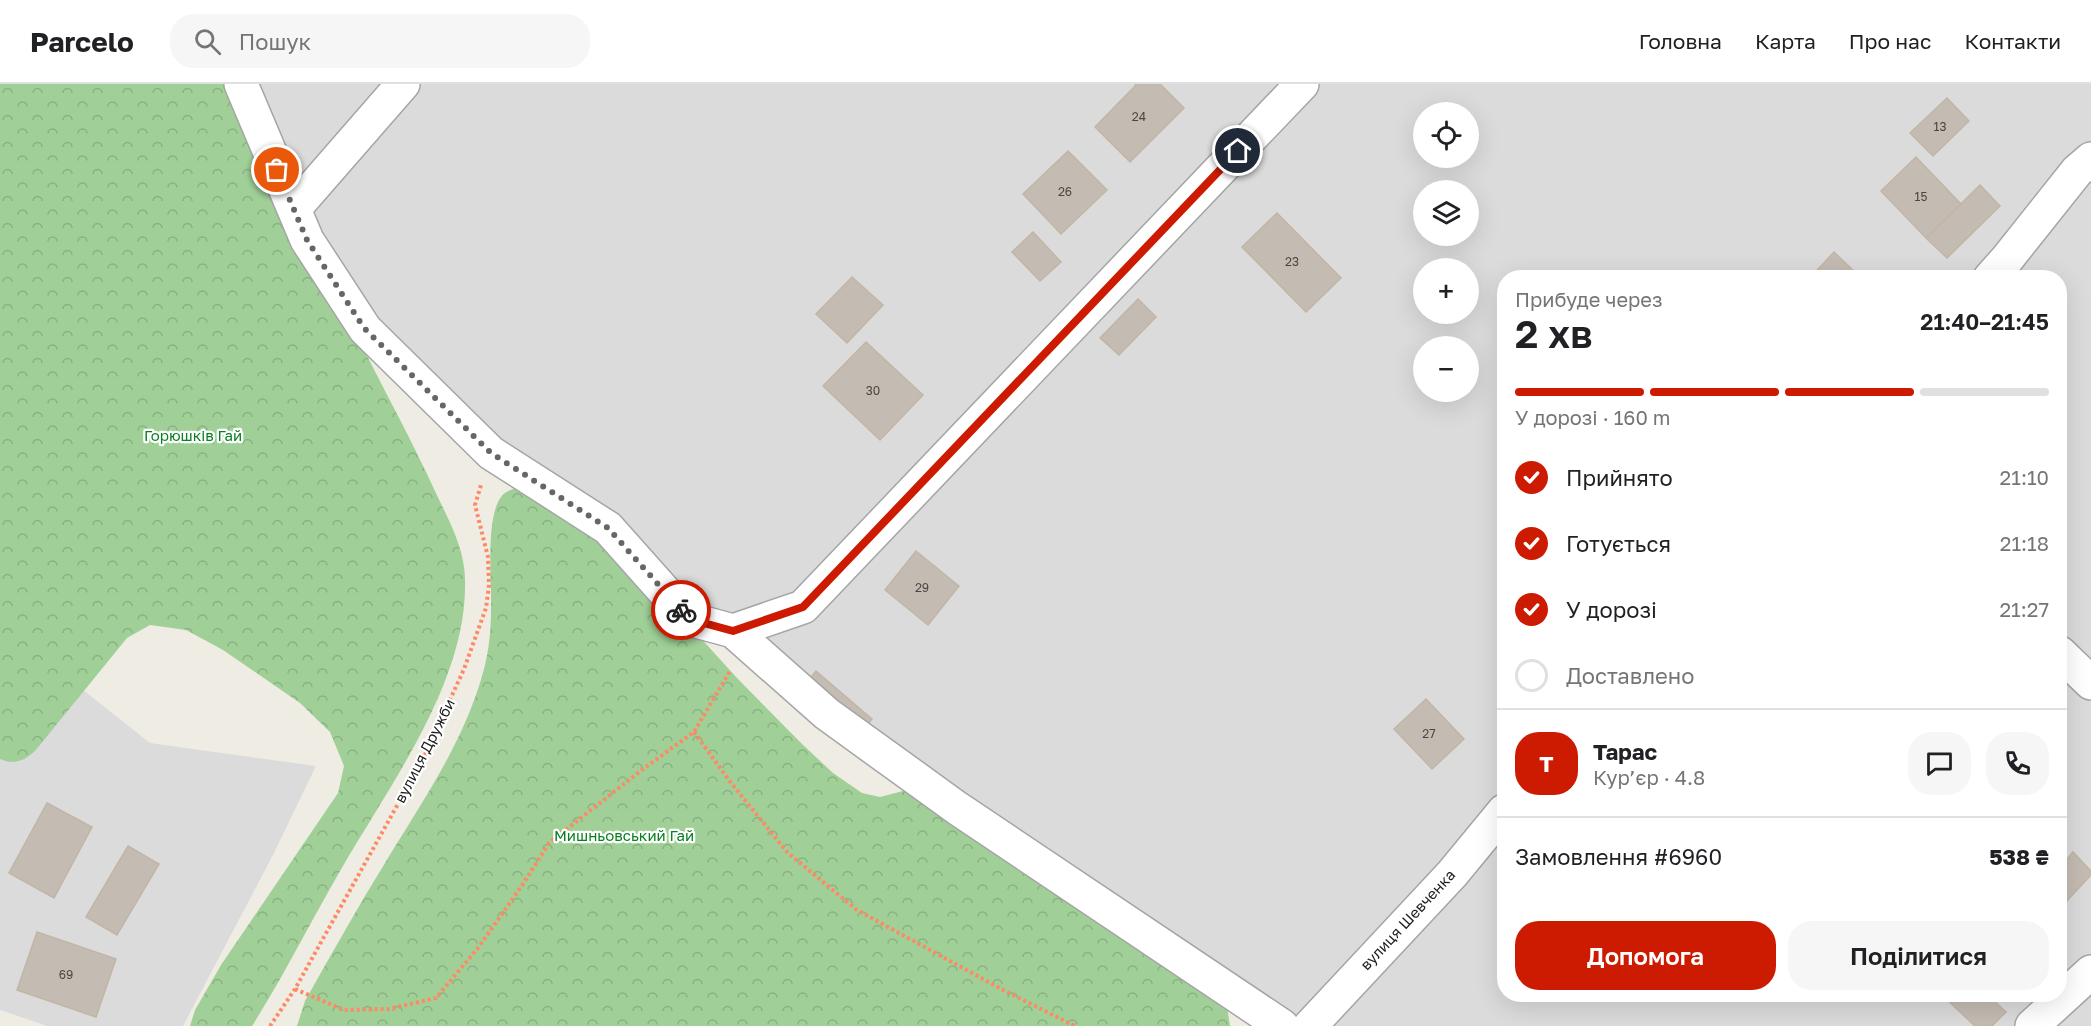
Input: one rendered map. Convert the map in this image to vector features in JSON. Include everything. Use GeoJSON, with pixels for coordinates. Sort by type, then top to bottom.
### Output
{"type":"FeatureCollection","features":[{"type":"Feature","properties":{"kind":"street"},"geometry":{"type":"LineString","coordinates":[[241,84],[307,240],[364,328],[491,453],[608,528],[689,619],[733,631],[827,714],[957,808],[1282,1026]]}},
{"type":"Feature","properties":{"kind":"street"},"geometry":{"type":"LineString","coordinates":[[294,209],[403,84]]}},
{"type":"Feature","properties":{"kind":"street"},"geometry":{"type":"LineString","coordinates":[[733,631],[803,607],[1302,84]]}},
{"type":"Feature","properties":{"kind":"street"},"geometry":{"type":"LineString","coordinates":[[1997,270],[2078,171],[2091,159]]}},
{"type":"Feature","properties":{"kind":"street"},"geometry":{"type":"LineString","coordinates":[[2067,660],[2091,683]]}},
{"type":"Feature","properties":{"kind":"street","name":"вулиця Шевченка"},"geometry":{"type":"LineString","coordinates":[[1310,1026],[1452,874],[1497,820]]}},
{"type":"Feature","properties":{"kind":"street"},"geometry":{"type":"LineString","coordinates":[[2067,994],[2091,972]]}},
{"type":"Feature","properties":{"kind":"street"},"geometry":{"type":"LineString","coordinates":[[2032,1026],[2058,1002]]}},
{"type":"Feature","properties":{"kind":"path","name":"вулиця Дружби"},"geometry":{"type":"LineString","coordinates":[[270,1026],[295,989],[423,759],[446,711],[475,640],[486,608],[489,585],[488,557],[475,505],[491,453]]}},
{"type":"Feature","properties":{"kind":"path"},"geometry":{"type":"LineString","coordinates":[[295,989],[344,1010],[389,1010],[436,998],[478,948],[549,843],[694,732],[739,654],[733,631]]}},
{"type":"Feature","properties":{"kind":"path"},"geometry":{"type":"LineString","coordinates":[[694,732],[731,783],[788,853],[857,910],[1005,991],[1075,1026]]}},
{"type":"Feature","properties":{"kind":"shaded area"},"geometry":{"type":"Polygon","coordinates":[[[241,84],[2091,84],[2091,1026],[1283,1026],[689,619],[365,329],[241,84]]]}},
{"type":"Feature","properties":{"kind":"shaded area"},"geometry":{"type":"Polygon","coordinates":[[[0,436],[19,639],[150,743],[316,766],[273,855],[183,1026],[47,1026],[0,1010],[0,436]]]}},
{"type":"Feature","properties":{"kind":"green space","name":"Горюшків Гай"},"geometry":{"type":"Polygon","coordinates":[[[0,84],[239,84],[306,230],[445,512],[462,557],[465,580],[463,618],[454,655],[440,693],[403,765],[252,1026],[190,1026],[195,1010],[221,965],[338,793],[344,766],[330,732],[300,703],[223,650],[186,630],[150,625],[127,638],[35,751],[19,761],[10,762],[0,759],[0,84]]]}},
{"type":"Feature","properties":{"kind":"green space","name":"Мишньовський Гай"},"geometry":{"type":"Polygon","coordinates":[[[516,488],[543,489],[677,612],[737,678],[833,773],[862,793],[880,797],[917,790],[1225,994],[1230,1026],[297,1026],[305,1001],[364,897],[442,769],[466,721],[484,669],[488,647],[491,617],[490,551],[493,520],[502,495],[516,488]]]}},
{"type":"Feature","properties":{"kind":"building"},"geometry":{"type":"Polygon","coordinates":[[[1135,84],[1160,84],[1184,108],[1130,162],[1095,127],[1135,84]]]}},
{"type":"Feature","properties":{"kind":"building"},"geometry":{"type":"Polygon","coordinates":[[[1947,98],[1969,121],[1933,156],[1910,133],[1947,98]]]}},
{"type":"Feature","properties":{"kind":"building"},"geometry":{"type":"Polygon","coordinates":[[[1068,151],[1107,190],[1061,234],[1023,194],[1068,151]]]}},
{"type":"Feature","properties":{"kind":"building"},"geometry":{"type":"Polygon","coordinates":[[[1916,157],[1961,204],[1926,238],[1881,191],[1916,157]]]}},
{"type":"Feature","properties":{"kind":"building"},"geometry":{"type":"Polygon","coordinates":[[[1980,185],[2000,206],[1947,258],[1926,238],[1980,185]]]}},
{"type":"Feature","properties":{"kind":"building"},"geometry":{"type":"Polygon","coordinates":[[[1277,213],[1341,278],[1306,312],[1242,247],[1277,213]]]}},
{"type":"Feature","properties":{"kind":"building"},"geometry":{"type":"Polygon","coordinates":[[[1033,232],[1061,262],[1040,281],[1012,252],[1033,232]]]}},
{"type":"Feature","properties":{"kind":"building"},"geometry":{"type":"Polygon","coordinates":[[[1834,252],[1853,270],[1817,270],[1834,252]]]}},
{"type":"Feature","properties":{"kind":"building"},"geometry":{"type":"Polygon","coordinates":[[[852,277],[883,305],[847,343],[816,314],[852,277]]]}},
{"type":"Feature","properties":{"kind":"building"},"geometry":{"type":"Polygon","coordinates":[[[1138,299],[1156,317],[1119,355],[1100,338],[1138,299]]]}},
{"type":"Feature","properties":{"kind":"building"},"geometry":{"type":"Polygon","coordinates":[[[866,342],[923,395],[880,440],[823,386],[866,342]]]}},
{"type":"Feature","properties":{"kind":"building"},"geometry":{"type":"Polygon","coordinates":[[[916,551],[959,586],[928,625],[885,590],[916,551]]]}},
{"type":"Feature","properties":{"kind":"building"},"geometry":{"type":"Polygon","coordinates":[[[816,671],[872,719],[861,732],[805,685],[816,671]]]}},
{"type":"Feature","properties":{"kind":"building"},"geometry":{"type":"Polygon","coordinates":[[[1426,699],[1464,739],[1432,769],[1394,729],[1426,699]]]}},
{"type":"Feature","properties":{"kind":"building"},"geometry":{"type":"Polygon","coordinates":[[[47,803],[92,827],[54,898],[9,873],[47,803]]]}},
{"type":"Feature","properties":{"kind":"building"},"geometry":{"type":"Polygon","coordinates":[[[128,846],[159,864],[117,935],[86,917],[128,846]]]}},
{"type":"Feature","properties":{"kind":"building"},"geometry":{"type":"Polygon","coordinates":[[[2073,852],[2091,871],[2091,875],[2067,901],[2067,859],[2073,852]]]}},
{"type":"Feature","properties":{"kind":"building"},"geometry":{"type":"Polygon","coordinates":[[[37,932],[116,959],[96,1017],[17,990],[37,932]]]}},
{"type":"Feature","properties":{"kind":"building"},"geometry":{"type":"Polygon","coordinates":[[[1950,1002],[1995,1002],[2006,1012],[1992,1026],[1975,1026],[1950,1002]]]}},
{"type":"Feature","properties":{"kind":"way so far"},"geometry":{"type":"LineString","coordinates":[[277,170],[307,240],[364,328],[491,453],[608,528],[681,610]]}},
{"type":"Feature","properties":{"kind":"route"},"geometry":{"type":"LineString","coordinates":[[681,610],[689,619],[733,631],[803,607],[1238,151]]}}]}
